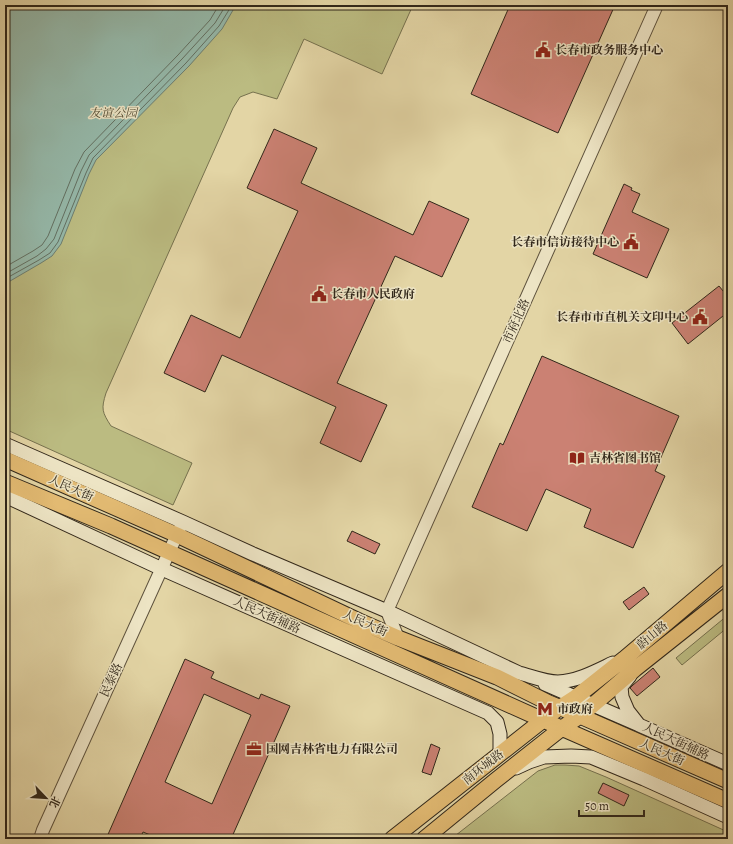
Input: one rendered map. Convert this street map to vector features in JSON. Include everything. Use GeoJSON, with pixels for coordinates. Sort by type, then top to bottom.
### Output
{"type":"FeatureCollection","features":[{"type":"Feature","properties":{"kind":"main road"},"geometry":{"type":"LineString","coordinates":[[5,444],[180,528],[253,554],[387,611],[499,664],[639,725]]}},
{"type":"Feature","properties":{"kind":"main road","name":"人民大街"},"geometry":{"type":"LineString","coordinates":[[5,459],[180,528],[359,621],[497,677],[559,708],[728,781]]}},
{"type":"Feature","properties":{"kind":"main road","name":"人民大街"},"geometry":{"type":"LineString","coordinates":[[5,482],[111,526],[543,720],[728,801]]}},
{"type":"Feature","properties":{"kind":"main road","name":"人民大街辅路"},"geometry":{"type":"LineString","coordinates":[[5,496],[162,569],[488,713],[497,722],[500,734],[500,754]]}},
{"type":"Feature","properties":{"kind":"main road","name":"蔚山路"},"geometry":{"type":"LineString","coordinates":[[576,697],[624,659],[728,571]]}},
{"type":"Feature","properties":{"kind":"main road","name":"蔚山路"},"geometry":{"type":"LineString","coordinates":[[593,705],[728,595]]}},
{"type":"Feature","properties":{"kind":"main road"},"geometry":{"type":"LineString","coordinates":[[519,672],[542,680],[558,682],[580,678],[624,659]]}},
{"type":"Feature","properties":{"kind":"main road","name":"人民大街辅路"},"geometry":{"type":"LineString","coordinates":[[636,669],[621,687],[622,697],[628,711],[639,725],[728,764]]}},
{"type":"Feature","properties":{"kind":"main road","name":"南环城路"},"geometry":{"type":"LineString","coordinates":[[392,839],[543,720],[576,697]]}},
{"type":"Feature","properties":{"kind":"main road","name":"南环城路"},"geometry":{"type":"LineString","coordinates":[[424,839],[496,780],[593,705]]}},
{"type":"Feature","properties":{"kind":"main road"},"geometry":{"type":"LineString","coordinates":[[496,780],[511,770],[544,757],[592,757],[728,817]]}},
{"type":"Feature","properties":{"kind":"street","name":"市府北路"},"geometry":{"type":"LineString","coordinates":[[387,611],[657,5]]}},
{"type":"Feature","properties":{"kind":"street","name":"民泰路"},"geometry":{"type":"LineString","coordinates":[[40,839],[46,822],[180,528]]}},
{"type":"Feature","properties":{"kind":"street"},"geometry":{"type":"LineString","coordinates":[[387,611],[398,638]]}},
{"type":"Feature","properties":{"kind":"green space","name":"友谊公园"},"geometry":{"type":"Polygon","coordinates":[[[5,5],[413,5],[382,74],[304,39],[277,99],[253,92],[240,97],[233,108],[106,393],[103,403],[104,414],[111,426],[192,463],[173,505],[5,429],[5,5]]]}},
{"type":"Feature","properties":{"kind":"green space"},"geometry":{"type":"Polygon","coordinates":[[[728,615],[728,627],[682,665],[676,658],[728,615]]]}},
{"type":"Feature","properties":{"kind":"green space"},"geometry":{"type":"Polygon","coordinates":[[[555,765],[579,766],[606,777],[728,832],[728,839],[451,839],[538,771],[555,765]]]}},
{"type":"Feature","properties":{"kind":"water"},"geometry":{"type":"Polygon","coordinates":[[[11,5],[236,5],[222,29],[189,66],[96,160],[61,244],[52,256],[5,284],[5,10],[11,5]]]}},
{"type":"Feature","properties":{"kind":"building","name":"长春市政务服务中心"},"geometry":{"type":"Polygon","coordinates":[[[510,5],[615,5],[558,133],[471,94],[510,5]]]}},
{"type":"Feature","properties":{"kind":"building","name":"长春市人民政府"},"geometry":{"type":"Polygon","coordinates":[[[274,129],[317,148],[301,183],[413,235],[429,201],[469,219],[442,277],[395,256],[337,383],[387,405],[361,462],[320,443],[336,407],[222,355],[205,392],[164,373],[191,315],[240,338],[298,211],[247,188],[274,129]]]}},
{"type":"Feature","properties":{"kind":"building","name":"长春市信访接待中心"},"geometry":{"type":"Polygon","coordinates":[[[624,184],[632,188],[631,190],[640,194],[632,212],[669,229],[647,278],[593,254],[624,184]]]}},
{"type":"Feature","properties":{"kind":"building","name":"长春市市直机关文印中心"},"geometry":{"type":"Polygon","coordinates":[[[719,286],[728,297],[728,312],[688,344],[672,323],[719,286]]]}},
{"type":"Feature","properties":{"kind":"building","name":"吉林省图书馆"},"geometry":{"type":"Polygon","coordinates":[[[542,356],[679,416],[655,471],[665,476],[633,548],[584,527],[591,509],[546,489],[527,531],[472,507],[500,443],[503,445],[542,356]]]}},
{"type":"Feature","properties":{"kind":"building"},"geometry":{"type":"Polygon","coordinates":[[[352,531],[380,544],[375,554],[347,541],[352,531]]]}},
{"type":"Feature","properties":{"kind":"building"},"geometry":{"type":"Polygon","coordinates":[[[644,587],[649,594],[629,610],[623,602],[644,587]]]}},
{"type":"Feature","properties":{"kind":"building","name":"国网吉林省电力有限公司"},"geometry":{"type":"Polygon","coordinates":[[[185,659],[214,672],[211,678],[259,699],[261,694],[290,706],[231,839],[160,839],[143,832],[140,839],[106,839],[185,659]],[[204,694],[165,782],[212,804],[251,715],[204,694]]]}},
{"type":"Feature","properties":{"kind":"building"},"geometry":{"type":"Polygon","coordinates":[[[653,668],[660,677],[637,696],[630,688],[653,668]]]}},
{"type":"Feature","properties":{"kind":"building"},"geometry":{"type":"Polygon","coordinates":[[[431,744],[440,748],[431,775],[422,772],[431,744]]]}},
{"type":"Feature","properties":{"kind":"building"},"geometry":{"type":"Polygon","coordinates":[[[603,783],[629,795],[624,806],[598,793],[603,783]]]}},
{"type":"Feature","properties":{"kind":"place","name":"长春市政务服务中心"},"geometry":{"type":"Point","coordinates":[543,50]}},
{"type":"Feature","properties":{"kind":"place","name":"长春市信访接待中心"},"geometry":{"type":"Point","coordinates":[631,242]}},
{"type":"Feature","properties":{"kind":"place","name":"长春市人民政府"},"geometry":{"type":"Point","coordinates":[319,294]}},
{"type":"Feature","properties":{"kind":"place","name":"长春市市直机关文印中心"},"geometry":{"type":"Point","coordinates":[700,317]}},
{"type":"Feature","properties":{"kind":"place","name":"吉林省图书馆"},"geometry":{"type":"Point","coordinates":[577,458]}},
{"type":"Feature","properties":{"kind":"place","name":"市政府"},"geometry":{"type":"Point","coordinates":[545,709]}},
{"type":"Feature","properties":{"kind":"place","name":"国网吉林省电力有限公司"},"geometry":{"type":"Point","coordinates":[254,749]}}]}
